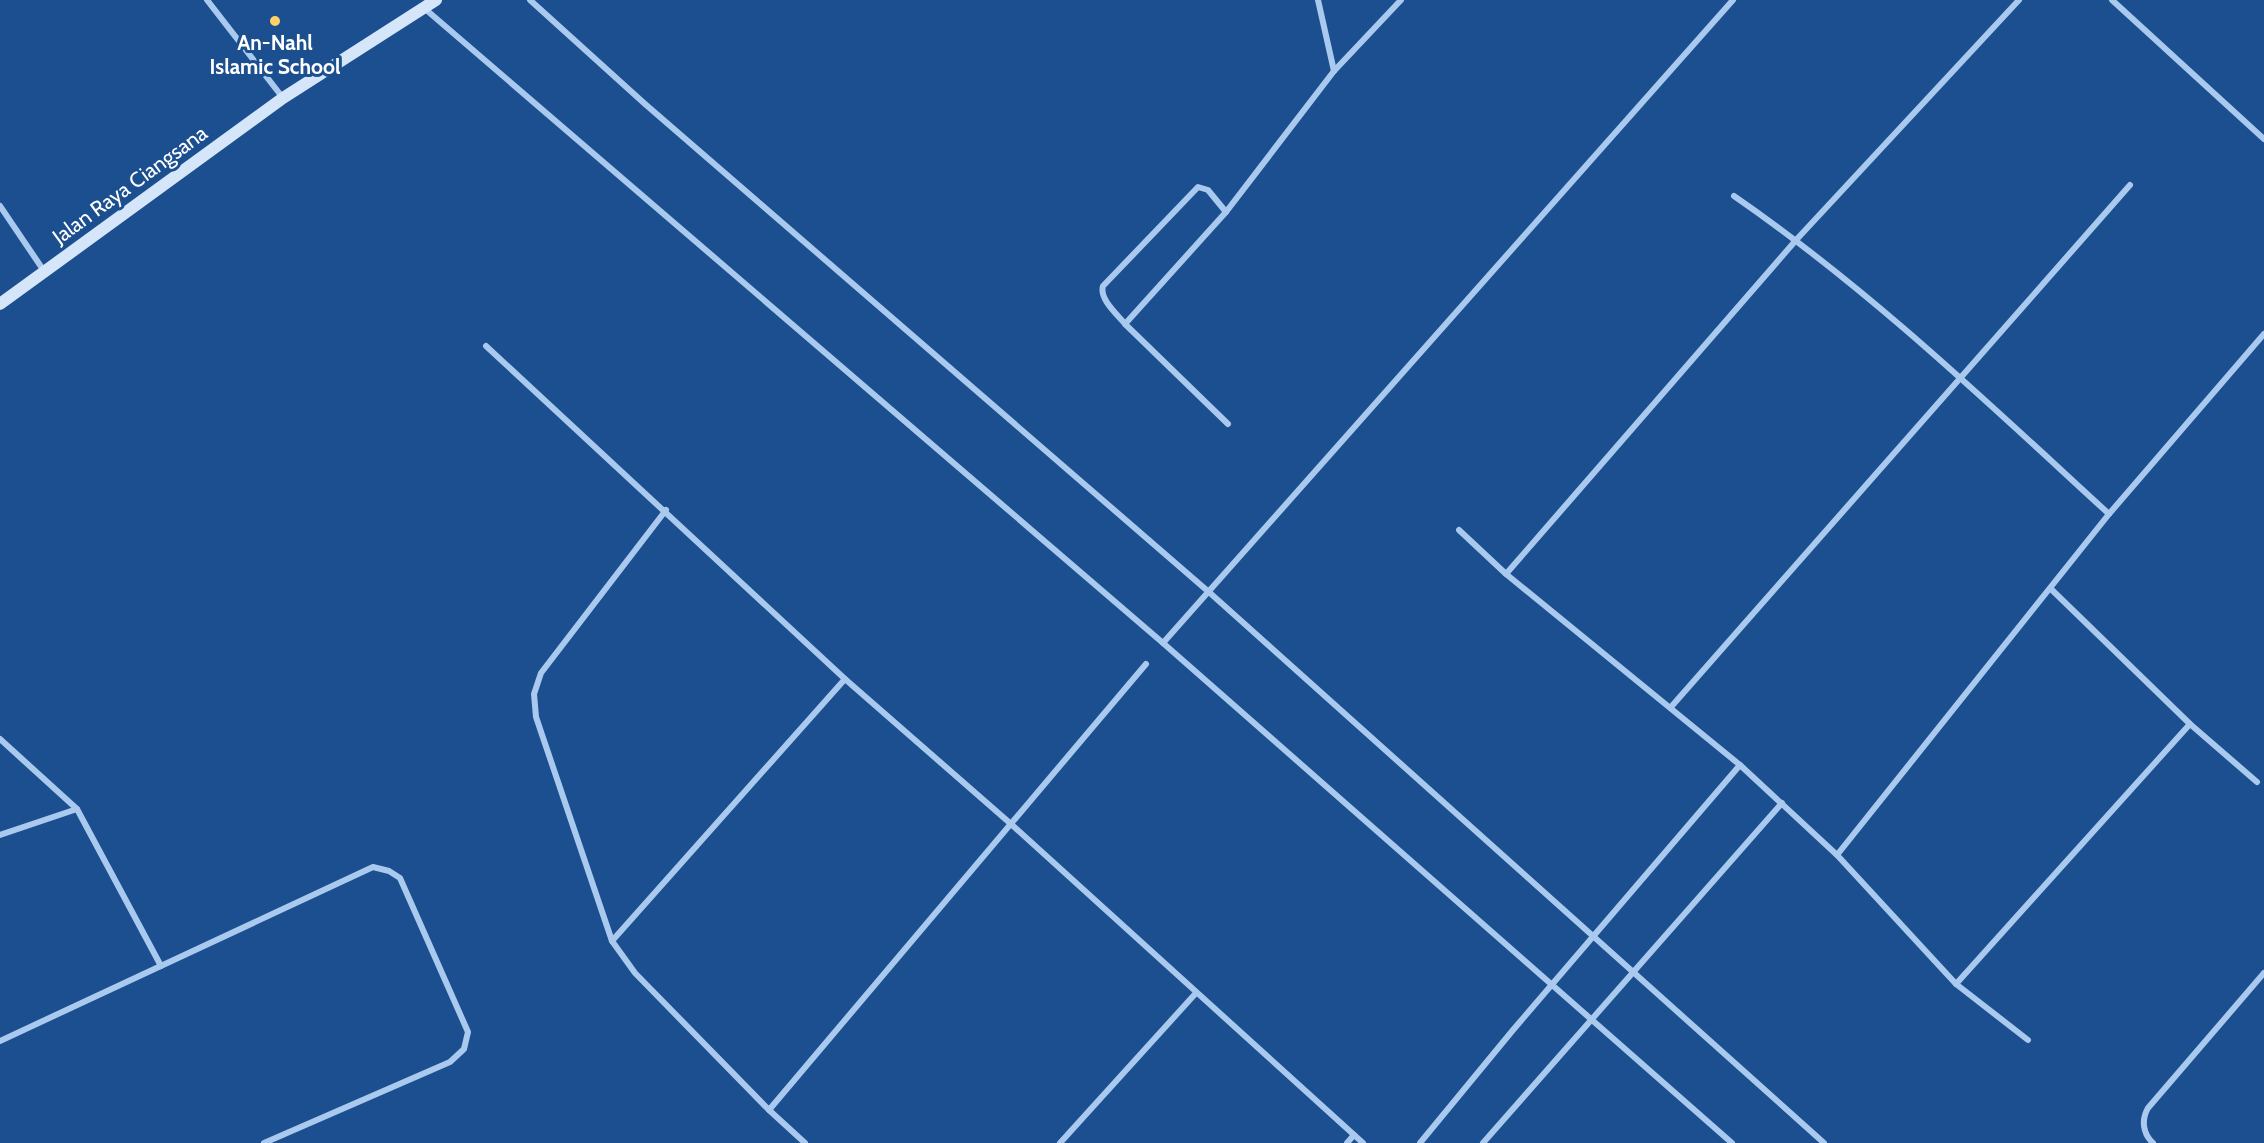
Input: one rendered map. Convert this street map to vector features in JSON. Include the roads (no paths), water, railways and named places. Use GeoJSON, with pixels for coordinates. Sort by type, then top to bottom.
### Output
{"type":"FeatureCollection","features":[{"type":"Feature","properties":{"kind":"main road","name":"Jalan Raya Ciangsana"},"geometry":{"type":"LineString","coordinates":[[0,304],[283,98],[436,0]]}},
{"type":"Feature","properties":{"kind":"street"},"geometry":{"type":"LineString","coordinates":[[207,0],[283,98]]}},
{"type":"Feature","properties":{"kind":"street"},"geometry":{"type":"LineString","coordinates":[[530,0],[645,104],[1210,593],[1594,934],[1824,1143]]}},
{"type":"Feature","properties":{"kind":"street"},"geometry":{"type":"LineString","coordinates":[[1318,0],[1334,71]]}},
{"type":"Feature","properties":{"kind":"street"},"geometry":{"type":"LineString","coordinates":[[1125,324],[1226,212],[1334,71],[1401,0]]}},
{"type":"Feature","properties":{"kind":"street"},"geometry":{"type":"LineString","coordinates":[[1163,643],[1210,593],[1321,463],[1733,0]]}},
{"type":"Feature","properties":{"kind":"street"},"geometry":{"type":"LineString","coordinates":[[1506,573],[1797,239],[2019,0]]}},
{"type":"Feature","properties":{"kind":"street"},"geometry":{"type":"LineString","coordinates":[[2112,0],[2264,139]]}},
{"type":"Feature","properties":{"kind":"street"},"geometry":{"type":"LineString","coordinates":[[424,8],[1163,643],[1732,1143]]}},
{"type":"Feature","properties":{"kind":"street"},"geometry":{"type":"LineString","coordinates":[[1671,707],[1962,379],[2130,185]]}},
{"type":"Feature","properties":{"kind":"street"},"geometry":{"type":"LineString","coordinates":[[1226,212],[1208,190],[1197,187],[1104,286],[1102,292],[1125,324],[1228,424]]}},
{"type":"Feature","properties":{"kind":"street"},"geometry":{"type":"LineString","coordinates":[[1734,196],[1797,239],[1962,379],[2109,514]]}},
{"type":"Feature","properties":{"kind":"street"},"geometry":{"type":"LineString","coordinates":[[0,206],[44,271]]}},
{"type":"Feature","properties":{"kind":"street"},"geometry":{"type":"LineString","coordinates":[[1837,855],[2109,514],[2264,334]]}},
{"type":"Feature","properties":{"kind":"street"},"geometry":{"type":"LineString","coordinates":[[486,346],[666,510],[845,679],[1011,824],[1364,1143]]}},
{"type":"Feature","properties":{"kind":"street"},"geometry":{"type":"LineString","coordinates":[[666,510],[541,673],[534,694],[536,717],[612,941],[635,973],[769,1110],[805,1143]]}},
{"type":"Feature","properties":{"kind":"street"},"geometry":{"type":"LineString","coordinates":[[1459,531],[1506,573],[1740,765],[1837,855],[1956,984],[2028,1040]]}},
{"type":"Feature","properties":{"kind":"street"},"geometry":{"type":"LineString","coordinates":[[2050,589],[2190,724],[2257,782]]}},
{"type":"Feature","properties":{"kind":"street"},"geometry":{"type":"LineString","coordinates":[[769,1110],[1146,664]]}},
{"type":"Feature","properties":{"kind":"street"},"geometry":{"type":"LineString","coordinates":[[612,941],[845,679]]}},
{"type":"Feature","properties":{"kind":"street"},"geometry":{"type":"LineString","coordinates":[[1956,984],[2190,724]]}},
{"type":"Feature","properties":{"kind":"street"},"geometry":{"type":"LineString","coordinates":[[0,739],[77,809],[161,966]]}},
{"type":"Feature","properties":{"kind":"street"},"geometry":{"type":"LineString","coordinates":[[1420,1143],[1594,934],[1740,765]]}},
{"type":"Feature","properties":{"kind":"street"},"geometry":{"type":"LineString","coordinates":[[1483,1143],[1782,804]]}},
{"type":"Feature","properties":{"kind":"street"},"geometry":{"type":"LineString","coordinates":[[0,835],[77,809]]}},
{"type":"Feature","properties":{"kind":"street"},"geometry":{"type":"LineString","coordinates":[[0,1041],[373,867],[400,878],[468,1032],[464,1049],[450,1062],[264,1143]]}},
{"type":"Feature","properties":{"kind":"street"},"geometry":{"type":"LineString","coordinates":[[2153,1143],[2143,1125],[2143,1116],[2148,1108],[2264,973]]}},
{"type":"Feature","properties":{"kind":"street"},"geometry":{"type":"LineString","coordinates":[[1059,1143],[1196,993]]}},
{"type":"Feature","properties":{"kind":"street"},"geometry":{"type":"LineString","coordinates":[[1347,1143],[1354,1136]]}},
{"type":"Feature","properties":{"kind":"place","name":"An-Nahl Islamic School"},"geometry":{"type":"Point","coordinates":[275,21]}}]}
